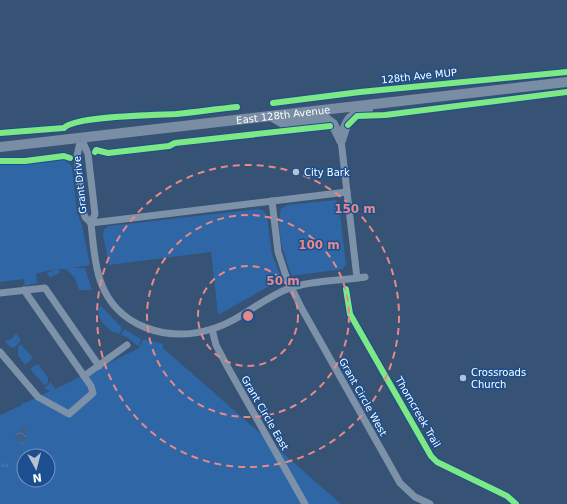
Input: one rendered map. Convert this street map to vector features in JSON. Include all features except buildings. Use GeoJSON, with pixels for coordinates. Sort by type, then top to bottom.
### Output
{"type":"FeatureCollection","features":[{"type":"Feature","properties":{"kind":"main road","name":"East 128th Avenue"},"geometry":{"type":"LineString","coordinates":[[0,147],[565,82]]}},
{"type":"Feature","properties":{"kind":"main road"},"geometry":{"type":"LineString","coordinates":[[341,140],[344,125],[349,117],[390,102]]}},
{"type":"Feature","properties":{"kind":"main road"},"geometry":{"type":"LineString","coordinates":[[271,116],[283,123],[325,118],[333,124],[341,140]]}},
{"type":"Feature","properties":{"kind":"street","name":"Grant Drive"},"geometry":{"type":"LineString","coordinates":[[81,138],[77,156],[83,211],[85,217],[91,223]]}},
{"type":"Feature","properties":{"kind":"street","name":"Grant Drive"},"geometry":{"type":"LineString","coordinates":[[81,138],[88,154],[95,214],[91,223],[100,279],[109,298],[120,312],[142,327],[160,333],[171,334],[212,329],[230,322],[292,288],[306,284],[361,278],[347,192]]}},
{"type":"Feature","properties":{"kind":"street"},"geometry":{"type":"LineString","coordinates":[[91,223],[102,220],[347,192],[341,140]]}},
{"type":"Feature","properties":{"kind":"street","name":"Grant Circle West"},"geometry":{"type":"LineString","coordinates":[[272,201],[278,252],[302,309],[400,483],[415,497],[430,504]]}},
{"type":"Feature","properties":{"kind":"street"},"geometry":{"type":"LineString","coordinates":[[0,293],[45,288],[98,366]]}},
{"type":"Feature","properties":{"kind":"street"},"geometry":{"type":"LineString","coordinates":[[0,352],[38,397],[69,414],[93,393],[91,386],[24,290]]}},
{"type":"Feature","properties":{"kind":"street","name":"Grant Circle East"},"geometry":{"type":"LineString","coordinates":[[212,329],[216,344],[227,366],[305,504]]}},
{"type":"Feature","properties":{"kind":"street"},"geometry":{"type":"LineString","coordinates":[[84,376],[127,345]]}},
{"type":"Feature","properties":{"kind":"green space"},"geometry":{"type":"Polygon","coordinates":[[[64,159],[72,167],[77,213],[82,225],[90,265],[72,268],[85,268],[92,290],[79,290],[75,278],[66,269],[58,269],[60,270],[59,273],[50,278],[47,273],[55,269],[36,274],[37,283],[25,286],[24,279],[0,282],[0,164],[18,164],[64,159]]]}},
{"type":"Feature","properties":{"kind":"green space"},"geometry":{"type":"Polygon","coordinates":[[[336,200],[339,205],[346,265],[343,269],[292,276],[281,243],[279,217],[281,209],[287,205],[336,200]]]}},
{"type":"Feature","properties":{"kind":"green space"},"geometry":{"type":"Polygon","coordinates":[[[258,209],[264,211],[267,217],[272,254],[282,279],[218,315],[211,252],[109,265],[103,235],[104,229],[109,226],[258,209]]]}},
{"type":"Feature","properties":{"kind":"green space"},"geometry":{"type":"Polygon","coordinates":[[[101,306],[122,328],[120,334],[111,331],[103,323],[99,317],[98,309],[101,306]]]}},
{"type":"Feature","properties":{"kind":"green space"},"geometry":{"type":"Polygon","coordinates":[[[124,329],[141,339],[139,346],[127,337],[121,335],[124,329]]]}},
{"type":"Feature","properties":{"kind":"green space"},"geometry":{"type":"Polygon","coordinates":[[[15,333],[20,338],[20,342],[14,348],[10,347],[5,341],[13,338],[15,333]]]}},
{"type":"Feature","properties":{"kind":"green space"},"geometry":{"type":"Polygon","coordinates":[[[143,339],[163,344],[163,348],[341,504],[0,504],[0,415],[22,405],[23,402],[25,403],[50,391],[44,388],[51,382],[55,389],[139,348],[143,339]]]}},
{"type":"Feature","properties":{"kind":"green space"},"geometry":{"type":"Polygon","coordinates":[[[21,344],[33,358],[25,365],[18,355],[18,347],[21,344]]]}},
{"type":"Feature","properties":{"kind":"green space"},"geometry":{"type":"Polygon","coordinates":[[[38,364],[48,378],[48,383],[44,385],[30,369],[38,364]]]}},
{"type":"Feature","properties":{"kind":"green space"},"geometry":{"type":"Polygon","coordinates":[[[0,458],[15,465],[10,476],[0,471],[0,458]]]}},
{"type":"Feature","properties":{"kind":"water"},"geometry":{"type":"Polygon","coordinates":[[[21,426],[27,429],[25,433],[28,434],[23,445],[14,439],[21,426]]]}},
{"type":"Feature","properties":{"kind":"cycle path","name":"128th Ave MUP"},"geometry":{"type":"LineString","coordinates":[[273,103],[360,92],[567,72]]}},
{"type":"Feature","properties":{"kind":"cycle path"},"geometry":{"type":"LineString","coordinates":[[348,125],[357,116],[385,115],[567,92]]}},
{"type":"Feature","properties":{"kind":"cycle path"},"geometry":{"type":"LineString","coordinates":[[0,133],[64,128],[71,124],[99,119],[176,114],[237,107]]}},
{"type":"Feature","properties":{"kind":"cycle path"},"geometry":{"type":"LineString","coordinates":[[95,152],[96,150],[108,153],[169,146],[175,143],[330,126]]}},
{"type":"Feature","properties":{"kind":"cycle path"},"geometry":{"type":"LineString","coordinates":[[0,161],[25,161],[64,156],[70,158]]}},
{"type":"Feature","properties":{"kind":"cycle path","name":"Thorncreek Trail"},"geometry":{"type":"LineString","coordinates":[[346,289],[350,314],[431,456],[437,462],[507,496],[516,504]]}},
{"type":"Feature","properties":{"kind":"place","name":"City Bark"},"geometry":{"type":"Point","coordinates":[296,172]}},
{"type":"Feature","properties":{"kind":"place","name":"Crossroads Church"},"geometry":{"type":"Point","coordinates":[463,378]}}]}
